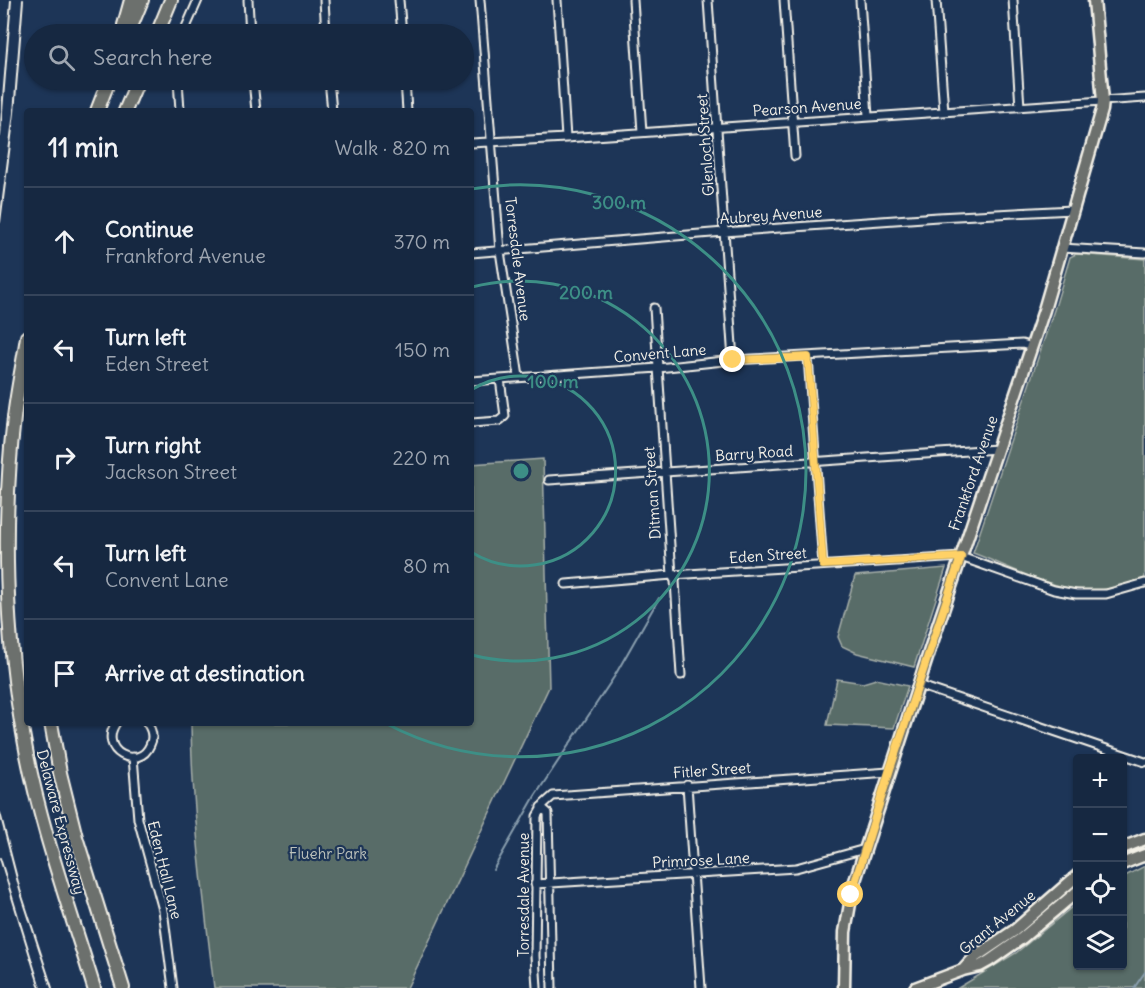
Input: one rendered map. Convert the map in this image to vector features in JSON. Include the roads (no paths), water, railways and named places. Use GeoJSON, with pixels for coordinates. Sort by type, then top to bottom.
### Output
{"type":"FeatureCollection","features":[{"type":"Feature","properties":{"kind":"highway"},"geometry":{"type":"LineString","coordinates":[[124,24],[131,0]]}},
{"type":"Feature","properties":{"kind":"highway"},"geometry":{"type":"LineString","coordinates":[[132,24],[142,0]]}},
{"type":"Feature","properties":{"kind":"highway"},"geometry":{"type":"LineString","coordinates":[[161,24],[171,0]]}},
{"type":"Feature","properties":{"kind":"highway"},"geometry":{"type":"LineString","coordinates":[[98,108],[104,90]]}},
{"type":"Feature","properties":{"kind":"highway"},"geometry":{"type":"LineString","coordinates":[[126,108],[134,90]]}},
{"type":"Feature","properties":{"kind":"highway","name":"Delaware Expressway"},"geometry":{"type":"LineString","coordinates":[[24,357],[14,419],[10,484],[9,623],[24,740],[46,834],[94,988]]}},
{"type":"Feature","properties":{"kind":"highway","name":"Delaware Expressway"},"geometry":{"type":"LineString","coordinates":[[52,726],[60,773],[76,837],[123,988]]}},
{"type":"Feature","properties":{"kind":"main road","name":"Frankford Avenue"},"geometry":{"type":"LineString","coordinates":[[844,988],[846,922],[865,849],[1032,347],[1103,101],[1094,0]]}},
{"type":"Feature","properties":{"kind":"main road"},"geometry":{"type":"LineString","coordinates":[[1127,846],[1145,839]]}},
{"type":"Feature","properties":{"kind":"main road"},"geometry":{"type":"LineString","coordinates":[[1127,862],[1145,855]]}},
{"type":"Feature","properties":{"kind":"main road","name":"Grant Avenue"},"geometry":{"type":"LineString","coordinates":[[963,970],[975,957],[1015,930],[1073,879]]}},
{"type":"Feature","properties":{"kind":"main road","name":"Grant Avenue"},"geometry":{"type":"LineString","coordinates":[[915,988],[980,966],[1006,950],[1073,894]]}},
{"type":"Feature","properties":{"kind":"street"},"geometry":{"type":"LineString","coordinates":[[187,24],[198,0]]}},
{"type":"Feature","properties":{"kind":"street"},"geometry":{"type":"LineString","coordinates":[[248,0],[249,24]]}},
{"type":"Feature","properties":{"kind":"street"},"geometry":{"type":"LineString","coordinates":[[324,0],[325,24]]}},
{"type":"Feature","properties":{"kind":"street"},"geometry":{"type":"LineString","coordinates":[[399,0],[401,24]]}},
{"type":"Feature","properties":{"kind":"street","name":"Torresdale Avenue"},"geometry":{"type":"LineString","coordinates":[[480,0],[500,251],[519,377]]}},
{"type":"Feature","properties":{"kind":"street"},"geometry":{"type":"LineString","coordinates":[[557,0],[566,138]]}},
{"type":"Feature","properties":{"kind":"street"},"geometry":{"type":"LineString","coordinates":[[633,0],[642,132]]}},
{"type":"Feature","properties":{"kind":"street","name":"Glenloch Street"},"geometry":{"type":"LineString","coordinates":[[708,0],[733,360]]}},
{"type":"Feature","properties":{"kind":"street"},"geometry":{"type":"LineString","coordinates":[[784,0],[795,156]]}},
{"type":"Feature","properties":{"kind":"street"},"geometry":{"type":"LineString","coordinates":[[860,0],[868,116]]}},
{"type":"Feature","properties":{"kind":"street"},"geometry":{"type":"LineString","coordinates":[[936,0],[944,111]]}},
{"type":"Feature","properties":{"kind":"street"},"geometry":{"type":"LineString","coordinates":[[1013,0],[1020,107]]}},
{"type":"Feature","properties":{"kind":"street"},"geometry":{"type":"LineString","coordinates":[[179,90],[180,108]]}},
{"type":"Feature","properties":{"kind":"street"},"geometry":{"type":"LineString","coordinates":[[255,90],[256,108]]}},
{"type":"Feature","properties":{"kind":"street"},"geometry":{"type":"LineString","coordinates":[[330,90],[332,108]]}},
{"type":"Feature","properties":{"kind":"street"},"geometry":{"type":"LineString","coordinates":[[406,90],[407,108]]}},
{"type":"Feature","properties":{"kind":"street","name":"Pearson Avenue"},"geometry":{"type":"LineString","coordinates":[[474,142],[566,138],[1145,98]]}},
{"type":"Feature","properties":{"kind":"street","name":"Aubrey Avenue"},"geometry":{"type":"LineString","coordinates":[[474,253],[724,232],[1073,210]]}},
{"type":"Feature","properties":{"kind":"street"},"geometry":{"type":"LineString","coordinates":[[1062,248],[1145,253]]}},
{"type":"Feature","properties":{"kind":"street","name":"Ditman Street"},"geometry":{"type":"LineString","coordinates":[[654,308],[664,472],[672,575],[675,581],[681,675]]}},
{"type":"Feature","properties":{"kind":"street","name":"Convent Lane"},"geometry":{"type":"LineString","coordinates":[[474,381],[658,369],[733,360],[1022,344],[1032,347]]}},
{"type":"Feature","properties":{"kind":"street"},"geometry":{"type":"LineString","coordinates":[[808,357],[823,565]]}},
{"type":"Feature","properties":{"kind":"street"},"geometry":{"type":"LineString","coordinates":[[474,423],[499,421],[505,416],[500,379]]}},
{"type":"Feature","properties":{"kind":"street","name":"Barry Road"},"geometry":{"type":"LineString","coordinates":[[549,480],[997,449]]}},
{"type":"Feature","properties":{"kind":"street","name":"Eden Street"},"geometry":{"type":"LineString","coordinates":[[566,584],[961,557],[1054,590],[1076,594],[1106,594],[1145,583]]}},
{"type":"Feature","properties":{"kind":"street"},"geometry":{"type":"LineString","coordinates":[[918,685],[1145,762]]}},
{"type":"Feature","properties":{"kind":"street"},"geometry":{"type":"LineString","coordinates":[[114,726],[111,731],[112,744],[120,754],[133,757],[145,753],[150,746],[152,733],[148,726]]}},
{"type":"Feature","properties":{"kind":"street","name":"Eden Hall Lane"},"geometry":{"type":"LineString","coordinates":[[133,757],[138,819],[163,910],[173,988]]}},
{"type":"Feature","properties":{"kind":"street","name":"Fitler Street"},"geometry":{"type":"LineString","coordinates":[[541,807],[553,796],[559,794],[889,772]]}},
{"type":"Feature","properties":{"kind":"street"},"geometry":{"type":"LineString","coordinates":[[687,786],[701,988]]}},
{"type":"Feature","properties":{"kind":"street","name":"Torresdale Avenue"},"geometry":{"type":"LineString","coordinates":[[537,988],[535,884],[537,816],[541,807],[548,813],[552,988]]}},
{"type":"Feature","properties":{"kind":"street","name":"Primrose Lane"},"geometry":{"type":"LineString","coordinates":[[535,884],[796,868],[865,849]]}},
{"type":"Feature","properties":{"kind":"waterway"},"geometry":{"type":"LineString","coordinates":[[493,870],[535,796],[614,677],[659,598]]}},
{"type":"Feature","properties":{"kind":"waterway"},"geometry":{"type":"LineString","coordinates":[[1134,988],[1145,972]]}},
{"type":"Feature","properties":{"kind":"railway"},"geometry":{"type":"LineString","coordinates":[[0,136],[11,0]]}},
{"type":"Feature","properties":{"kind":"railway"},"geometry":{"type":"LineString","coordinates":[[0,222],[14,113],[23,0]]}},
{"type":"Feature","properties":{"kind":"railway"},"geometry":{"type":"LineString","coordinates":[[0,813],[20,890],[52,988]]}},
{"type":"Feature","properties":{"kind":"railway"},"geometry":{"type":"LineString","coordinates":[[0,858],[40,988]]}},
{"type":"Feature","properties":{"kind":"park label","name":"Fluehr Park"},"geometry":{"type":"Point","coordinates":[328,853]}}]}
